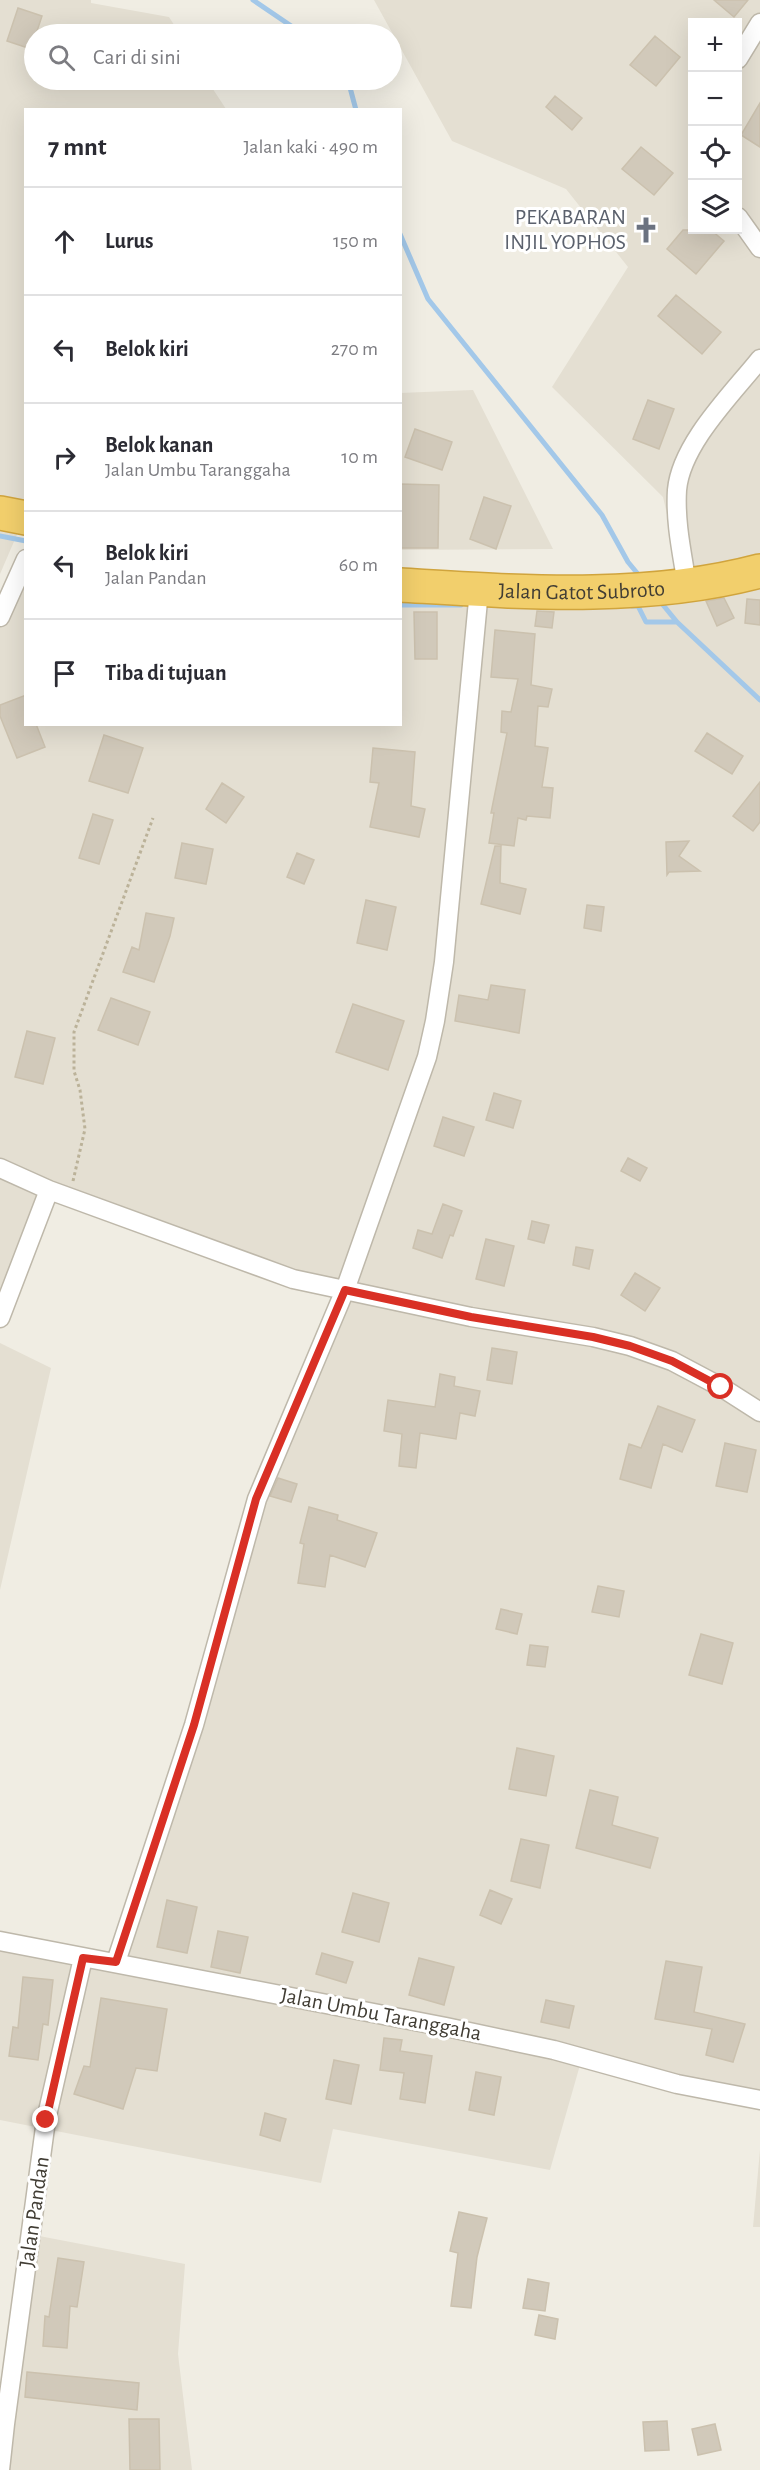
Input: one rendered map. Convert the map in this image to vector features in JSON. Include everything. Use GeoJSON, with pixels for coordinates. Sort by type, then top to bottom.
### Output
{"type":"FeatureCollection","features":[{"type":"Feature","properties":{"kind":"highway"},"geometry":{"type":"LineString","coordinates":[[0,513],[24,518]]}},
{"type":"Feature","properties":{"kind":"highway","name":"Jalan Gatot Subroto"},"geometry":{"type":"LineString","coordinates":[[402,585],[478,600],[547,592],[680,586],[760,571]]}},
{"type":"Feature","properties":{"kind":"street"},"geometry":{"type":"LineString","coordinates":[[742,52],[760,23]]}},
{"type":"Feature","properties":{"kind":"street"},"geometry":{"type":"LineString","coordinates":[[742,223],[760,248]]}},
{"type":"Feature","properties":{"kind":"street"},"geometry":{"type":"LineString","coordinates":[[680,586],[677,526],[677,487],[680,477],[690,449],[760,359]]}},
{"type":"Feature","properties":{"kind":"street"},"geometry":{"type":"LineString","coordinates":[[0,617],[24,563]]}},
{"type":"Feature","properties":{"kind":"street"},"geometry":{"type":"LineString","coordinates":[[116,1962],[194,1725],[256,1499],[345,1290],[427,1057],[444,962],[478,600]]}},
{"type":"Feature","properties":{"kind":"street"},"geometry":{"type":"LineString","coordinates":[[0,1168],[68,1197],[268,1271],[471,1317],[593,1337],[630,1346],[672,1361],[721,1387],[760,1412]]}},
{"type":"Feature","properties":{"kind":"street"},"geometry":{"type":"LineString","coordinates":[[0,1318],[50,1190]]}},
{"type":"Feature","properties":{"kind":"street","name":"Jalan Umbu Taranggaha"},"geometry":{"type":"LineString","coordinates":[[0,1941],[543,2047],[677,2084],[760,2100]]}},
{"type":"Feature","properties":{"kind":"street","name":"Jalan Pandan"},"geometry":{"type":"LineString","coordinates":[[0,2470],[46,2120],[83,1958]]}},
{"type":"Feature","properties":{"kind":"path"},"geometry":{"type":"LineString","coordinates":[[68,1197],[85,1129],[80,1090],[74,1071],[74,1032],[153,818]]}},
{"type":"Feature","properties":{"kind":"shaded area"},"geometry":{"type":"Polygon","coordinates":[[[0,0],[91,0],[91,3],[169,17],[174,24],[24,24],[24,90],[214,90],[225,108],[24,108],[24,518],[0,574],[0,0]]]}},
{"type":"Feature","properties":{"kind":"shaded area"},"geometry":{"type":"Polygon","coordinates":[[[374,0],[760,0],[760,2093],[582,2058],[550,2170],[333,2129],[321,2183],[0,2120],[0,1948],[121,1970],[204,1725],[254,1497],[344,1291],[50,1194],[0,1326],[0,627],[24,569],[24,726],[402,726],[402,590],[681,575],[663,497],[552,387],[628,267],[566,189],[452,141],[402,51],[402,24],[387,24],[374,0]]]}},
{"type":"Feature","properties":{"kind":"shaded area"},"geometry":{"type":"Polygon","coordinates":[[[473,390],[553,549],[402,550],[402,393],[473,390]]]}},
{"type":"Feature","properties":{"kind":"shaded area"},"geometry":{"type":"Polygon","coordinates":[[[0,1343],[51,1368],[0,1590],[0,1343]]]}},
{"type":"Feature","properties":{"kind":"shaded area"},"geometry":{"type":"Polygon","coordinates":[[[760,2150],[760,2227],[753,2227],[760,2150]]]}},
{"type":"Feature","properties":{"kind":"shaded area"},"geometry":{"type":"Polygon","coordinates":[[[34,2235],[185,2264],[178,2354],[192,2470],[4,2470],[34,2235]]]}},
{"type":"Feature","properties":{"kind":"building"},"geometry":{"type":"Polygon","coordinates":[[[714,0],[748,0],[734,17],[714,0]]]}},
{"type":"Feature","properties":{"kind":"building"},"geometry":{"type":"Polygon","coordinates":[[[18,8],[42,16],[39,24],[24,24],[24,47],[7,41],[18,8]]]}},
{"type":"Feature","properties":{"kind":"building"},"geometry":{"type":"Polygon","coordinates":[[[655,36],[680,57],[656,86],[630,65],[655,36]]]}},
{"type":"Feature","properties":{"kind":"building"},"geometry":{"type":"Polygon","coordinates":[[[555,96],[582,118],[572,130],[546,107],[555,96]]]}},
{"type":"Feature","properties":{"kind":"building"},"geometry":{"type":"Polygon","coordinates":[[[760,103],[760,147],[742,136],[760,103]]]}},
{"type":"Feature","properties":{"kind":"building"},"geometry":{"type":"Polygon","coordinates":[[[641,147],[673,173],[654,195],[622,169],[641,147]]]}},
{"type":"Feature","properties":{"kind":"building"},"geometry":{"type":"Polygon","coordinates":[[[683,230],[688,230],[688,234],[716,234],[724,241],[696,274],[667,249],[683,230]]]}},
{"type":"Feature","properties":{"kind":"building"},"geometry":{"type":"Polygon","coordinates":[[[676,295],[721,332],[702,354],[658,316],[676,295]]]}},
{"type":"Feature","properties":{"kind":"building"},"geometry":{"type":"Polygon","coordinates":[[[648,400],[674,409],[659,449],[633,439],[648,400]]]}},
{"type":"Feature","properties":{"kind":"building"},"geometry":{"type":"Polygon","coordinates":[[[415,429],[452,442],[442,470],[405,457],[415,429]]]}},
{"type":"Feature","properties":{"kind":"building"},"geometry":{"type":"Polygon","coordinates":[[[402,484],[439,485],[438,548],[402,548],[402,484]]]}},
{"type":"Feature","properties":{"kind":"building"},"geometry":{"type":"Polygon","coordinates":[[[484,497],[511,506],[496,549],[470,539],[484,497]]]}},
{"type":"Feature","properties":{"kind":"building"},"geometry":{"type":"Polygon","coordinates":[[[724,598],[734,618],[717,626],[706,601],[724,598]]]}},
{"type":"Feature","properties":{"kind":"building"},"geometry":{"type":"Polygon","coordinates":[[[747,599],[760,600],[760,625],[745,623],[747,599]]]}},
{"type":"Feature","properties":{"kind":"building"},"geometry":{"type":"Polygon","coordinates":[[[537,611],[554,612],[552,628],[535,626],[537,611]]]}},
{"type":"Feature","properties":{"kind":"building"},"geometry":{"type":"Polygon","coordinates":[[[414,612],[437,612],[437,659],[415,659],[414,612]]]}},
{"type":"Feature","properties":{"kind":"building"},"geometry":{"type":"Polygon","coordinates":[[[495,630],[535,634],[531,685],[552,689],[548,707],[538,706],[535,746],[548,748],[542,787],[553,788],[550,818],[527,816],[526,820],[518,818],[514,846],[489,843],[494,813],[491,813],[507,733],[501,732],[502,711],[511,712],[518,679],[491,677],[495,630]]]}},
{"type":"Feature","properties":{"kind":"building"},"geometry":{"type":"Polygon","coordinates":[[[24,696],[24,726],[37,726],[45,747],[17,758],[0,716],[0,705],[24,696]]]}},
{"type":"Feature","properties":{"kind":"building"},"geometry":{"type":"Polygon","coordinates":[[[707,733],[743,756],[732,774],[695,751],[707,733]]]}},
{"type":"Feature","properties":{"kind":"building"},"geometry":{"type":"Polygon","coordinates":[[[104,735],[143,748],[128,793],[89,781],[104,735]]]}},
{"type":"Feature","properties":{"kind":"building"},"geometry":{"type":"Polygon","coordinates":[[[373,748],[415,752],[411,806],[425,809],[419,837],[370,827],[379,783],[370,782],[373,748]]]}},
{"type":"Feature","properties":{"kind":"building"},"geometry":{"type":"Polygon","coordinates":[[[760,782],[760,822],[753,831],[733,816],[760,782]]]}},
{"type":"Feature","properties":{"kind":"building"},"geometry":{"type":"Polygon","coordinates":[[[222,783],[244,797],[226,823],[206,809],[222,783]]]}},
{"type":"Feature","properties":{"kind":"building"},"geometry":{"type":"Polygon","coordinates":[[[93,814],[113,820],[99,864],[79,858],[93,814]]]}},
{"type":"Feature","properties":{"kind":"building"},"geometry":{"type":"Polygon","coordinates":[[[689,841],[679,856],[700,871],[669,872],[667,875],[666,842],[689,841]]]}},
{"type":"Feature","properties":{"kind":"building"},"geometry":{"type":"Polygon","coordinates":[[[182,843],[213,849],[206,884],[175,878],[182,843]]]}},
{"type":"Feature","properties":{"kind":"building"},"geometry":{"type":"Polygon","coordinates":[[[495,846],[501,846],[500,883],[526,889],[520,914],[481,904],[495,846]]]}},
{"type":"Feature","properties":{"kind":"building"},"geometry":{"type":"Polygon","coordinates":[[[297,853],[314,860],[304,884],[287,877],[297,853]]]}},
{"type":"Feature","properties":{"kind":"building"},"geometry":{"type":"Polygon","coordinates":[[[366,900],[396,907],[387,950],[357,943],[366,900]]]}},
{"type":"Feature","properties":{"kind":"building"},"geometry":{"type":"Polygon","coordinates":[[[587,905],[604,907],[601,931],[584,928],[587,905]]]}},
{"type":"Feature","properties":{"kind":"building"},"geometry":{"type":"Polygon","coordinates":[[[146,913],[174,918],[154,982],[123,972],[132,947],[139,950],[146,913]]]}},
{"type":"Feature","properties":{"kind":"building"},"geometry":{"type":"Polygon","coordinates":[[[491,985],[525,990],[519,1033],[455,1021],[459,995],[488,1000],[491,985]]]}},
{"type":"Feature","properties":{"kind":"building"},"geometry":{"type":"Polygon","coordinates":[[[111,998],[150,1012],[138,1045],[98,1030],[111,998]]]}},
{"type":"Feature","properties":{"kind":"building"},"geometry":{"type":"Polygon","coordinates":[[[353,1004],[404,1021],[388,1070],[336,1052],[353,1004]]]}},
{"type":"Feature","properties":{"kind":"building"},"geometry":{"type":"Polygon","coordinates":[[[27,1031],[55,1038],[43,1084],[15,1077],[27,1031]]]}},
{"type":"Feature","properties":{"kind":"building"},"geometry":{"type":"Polygon","coordinates":[[[494,1093],[521,1101],[513,1128],[486,1120],[494,1093]]]}},
{"type":"Feature","properties":{"kind":"building"},"geometry":{"type":"Polygon","coordinates":[[[443,1117],[474,1127],[464,1156],[434,1146],[443,1117]]]}},
{"type":"Feature","properties":{"kind":"building"},"geometry":{"type":"Polygon","coordinates":[[[628,1158],[647,1168],[640,1181],[621,1171],[628,1158]]]}},
{"type":"Feature","properties":{"kind":"building"},"geometry":{"type":"Polygon","coordinates":[[[443,1204],[462,1211],[442,1258],[413,1248],[418,1230],[432,1234],[443,1204]]]}},
{"type":"Feature","properties":{"kind":"building"},"geometry":{"type":"Polygon","coordinates":[[[532,1221],[549,1225],[544,1243],[528,1239],[532,1221]]]}},
{"type":"Feature","properties":{"kind":"building"},"geometry":{"type":"Polygon","coordinates":[[[486,1239],[514,1246],[504,1286],[476,1279],[486,1239]]]}},
{"type":"Feature","properties":{"kind":"building"},"geometry":{"type":"Polygon","coordinates":[[[576,1247],[593,1250],[589,1269],[573,1265],[576,1247]]]}},
{"type":"Feature","properties":{"kind":"building"},"geometry":{"type":"Polygon","coordinates":[[[635,1273],[660,1288],[645,1311],[621,1295],[635,1273]]]}},
{"type":"Feature","properties":{"kind":"building"},"geometry":{"type":"Polygon","coordinates":[[[492,1348],[517,1352],[512,1384],[487,1380],[492,1348]]]}},
{"type":"Feature","properties":{"kind":"building"},"geometry":{"type":"Polygon","coordinates":[[[440,1374],[455,1377],[454,1386],[480,1391],[475,1416],[460,1413],[456,1439],[420,1433],[416,1468],[399,1466],[402,1434],[384,1431],[388,1400],[435,1407],[440,1374]]]}},
{"type":"Feature","properties":{"kind":"building"},"geometry":{"type":"Polygon","coordinates":[[[658,1406],[695,1420],[682,1452],[663,1444],[651,1488],[620,1479],[629,1444],[641,1448],[658,1406]]]}},
{"type":"Feature","properties":{"kind":"building"},"geometry":{"type":"Polygon","coordinates":[[[725,1443],[756,1450],[747,1492],[716,1486],[725,1443]]]}},
{"type":"Feature","properties":{"kind":"building"},"geometry":{"type":"Polygon","coordinates":[[[278,1478],[297,1484],[291,1502],[270,1496],[278,1478]]]}},
{"type":"Feature","properties":{"kind":"building"},"geometry":{"type":"Polygon","coordinates":[[[309,1507],[338,1515],[337,1520],[377,1533],[365,1567],[330,1555],[325,1587],[298,1583],[304,1544],[300,1543],[309,1507]]]}},
{"type":"Feature","properties":{"kind":"building"},"geometry":{"type":"Polygon","coordinates":[[[598,1586],[624,1591],[619,1617],[592,1612],[598,1586]]]}},
{"type":"Feature","properties":{"kind":"building"},"geometry":{"type":"Polygon","coordinates":[[[501,1609],[522,1614],[517,1634],[496,1629],[501,1609]]]}},
{"type":"Feature","properties":{"kind":"building"},"geometry":{"type":"Polygon","coordinates":[[[701,1634],[733,1643],[722,1684],[689,1675],[701,1634]]]}},
{"type":"Feature","properties":{"kind":"building"},"geometry":{"type":"Polygon","coordinates":[[[530,1645],[548,1647],[545,1667],[527,1665],[530,1645]]]}},
{"type":"Feature","properties":{"kind":"building"},"geometry":{"type":"Polygon","coordinates":[[[517,1748],[554,1756],[546,1796],[509,1789],[517,1748]]]}},
{"type":"Feature","properties":{"kind":"building"},"geometry":{"type":"Polygon","coordinates":[[[590,1790],[618,1797],[612,1825],[658,1838],[650,1868],[576,1848],[590,1790]]]}},
{"type":"Feature","properties":{"kind":"building"},"geometry":{"type":"Polygon","coordinates":[[[521,1839],[549,1845],[540,1888],[511,1881],[521,1839]]]}},
{"type":"Feature","properties":{"kind":"building"},"geometry":{"type":"Polygon","coordinates":[[[490,1890],[512,1899],[501,1924],[480,1915],[490,1890]]]}},
{"type":"Feature","properties":{"kind":"building"},"geometry":{"type":"Polygon","coordinates":[[[353,1893],[389,1903],[379,1942],[342,1932],[353,1893]]]}},
{"type":"Feature","properties":{"kind":"building"},"geometry":{"type":"Polygon","coordinates":[[[167,1900],[197,1907],[187,1953],[157,1947],[167,1900]]]}},
{"type":"Feature","properties":{"kind":"building"},"geometry":{"type":"Polygon","coordinates":[[[218,1931],[248,1937],[240,1973],[211,1967],[218,1931]]]}},
{"type":"Feature","properties":{"kind":"building"},"geometry":{"type":"Polygon","coordinates":[[[322,1953],[353,1962],[346,1983],[316,1974],[322,1953]]]}},
{"type":"Feature","properties":{"kind":"building"},"geometry":{"type":"Polygon","coordinates":[[[419,1958],[454,1967],[444,2005],[409,1995],[419,1958]]]}},
{"type":"Feature","properties":{"kind":"building"},"geometry":{"type":"Polygon","coordinates":[[[666,1961],[702,1967],[694,2012],[745,2024],[733,2062],[706,2055],[712,2029],[655,2019],[666,1961]]]}},
{"type":"Feature","properties":{"kind":"building"},"geometry":{"type":"Polygon","coordinates":[[[23,1977],[53,1980],[48,2025],[43,2024],[38,2060],[9,2056],[13,2027],[18,2028],[23,1977]]]}},
{"type":"Feature","properties":{"kind":"building"},"geometry":{"type":"Polygon","coordinates":[[[101,1998],[167,2009],[157,2071],[136,2068],[123,2109],[74,2094],[84,2066],[90,2067],[101,1998]]]}},
{"type":"Feature","properties":{"kind":"building"},"geometry":{"type":"Polygon","coordinates":[[[546,2000],[574,2006],[569,2028],[541,2022],[546,2000]]]}},
{"type":"Feature","properties":{"kind":"building"},"geometry":{"type":"Polygon","coordinates":[[[384,2038],[402,2040],[400,2051],[432,2056],[425,2103],[400,2099],[404,2073],[380,2070],[384,2038]]]}},
{"type":"Feature","properties":{"kind":"building"},"geometry":{"type":"Polygon","coordinates":[[[334,2060],[359,2065],[351,2104],[326,2099],[334,2060]]]}},
{"type":"Feature","properties":{"kind":"building"},"geometry":{"type":"Polygon","coordinates":[[[476,2072],[501,2077],[494,2115],[469,2110],[476,2072]]]}},
{"type":"Feature","properties":{"kind":"building"},"geometry":{"type":"Polygon","coordinates":[[[265,2113],[286,2119],[280,2141],[260,2135],[265,2113]]]}},
{"type":"Feature","properties":{"kind":"building"},"geometry":{"type":"Polygon","coordinates":[[[459,2212],[487,2218],[477,2257],[471,2308],[451,2306],[458,2253],[450,2251],[459,2212]]]}},
{"type":"Feature","properties":{"kind":"building"},"geometry":{"type":"Polygon","coordinates":[[[58,2258],[84,2262],[77,2307],[70,2306],[67,2348],[43,2346],[45,2316],[49,2317],[58,2258]]]}},
{"type":"Feature","properties":{"kind":"building"},"geometry":{"type":"Polygon","coordinates":[[[528,2279],[549,2283],[545,2311],[523,2308],[528,2279]]]}},
{"type":"Feature","properties":{"kind":"building"},"geometry":{"type":"Polygon","coordinates":[[[539,2315],[558,2319],[555,2339],[535,2335],[539,2315]]]}},
{"type":"Feature","properties":{"kind":"building"},"geometry":{"type":"Polygon","coordinates":[[[27,2372],[139,2383],[137,2410],[25,2397],[27,2372]]]}},
{"type":"Feature","properties":{"kind":"building"},"geometry":{"type":"Polygon","coordinates":[[[129,2419],[159,2419],[160,2470],[130,2470],[129,2419]]]}},
{"type":"Feature","properties":{"kind":"building"},"geometry":{"type":"Polygon","coordinates":[[[667,2421],[669,2450],[645,2451],[643,2422],[667,2421]]]}},
{"type":"Feature","properties":{"kind":"building"},"geometry":{"type":"Polygon","coordinates":[[[715,2424],[721,2450],[698,2455],[692,2429],[715,2424]]]}},
{"type":"Feature","properties":{"kind":"waterway"},"geometry":{"type":"LineString","coordinates":[[253,0],[288,24]]}},
{"type":"Feature","properties":{"kind":"waterway"},"geometry":{"type":"LineString","coordinates":[[351,90],[355,108]]}},
{"type":"Feature","properties":{"kind":"waterway"},"geometry":{"type":"LineString","coordinates":[[402,239],[428,299],[602,515],[628,562],[642,579]]}},
{"type":"Feature","properties":{"kind":"waterway"},"geometry":{"type":"LineString","coordinates":[[0,536],[24,541]]}},
{"type":"Feature","properties":{"kind":"waterway"},"geometry":{"type":"LineString","coordinates":[[659,600],[677,622],[760,700]]}},
{"type":"Feature","properties":{"kind":"waterway"},"geometry":{"type":"LineString","coordinates":[[402,605],[461,605]]}},
{"type":"Feature","properties":{"kind":"waterway"},"geometry":{"type":"LineString","coordinates":[[632,606],[638,606],[646,622],[677,622]]}},
{"type":"Feature","properties":{"kind":"place","name":"PEKABARAN INJIL YOPHOS"},"geometry":{"type":"Point","coordinates":[646,230]}},
{"type":"Feature","properties":{"kind":"route"},"geometry":{"type":"LineString","coordinates":[[46,2120],[83,1958],[116,1962],[194,1725],[256,1499],[345,1290],[471,1317],[593,1337],[630,1346],[672,1361],[721,1387]]}}]}
